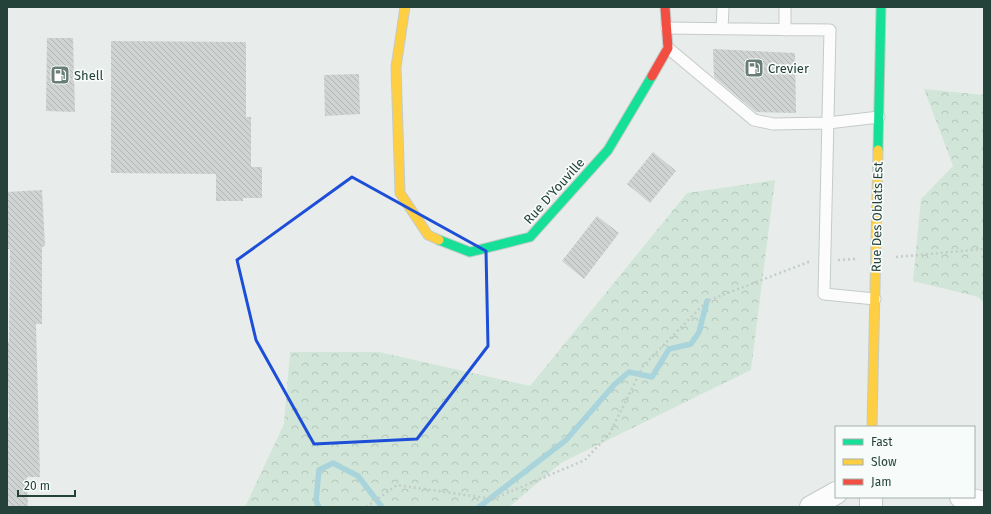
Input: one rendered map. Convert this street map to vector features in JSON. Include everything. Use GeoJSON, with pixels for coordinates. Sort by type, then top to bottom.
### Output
{"type":"FeatureCollection","features":[{"type":"Feature","properties":{"kind":"street","name":"Rue D'Youville"},"geometry":{"type":"LineString","coordinates":[[405,7],[396,67],[400,193],[428,235],[470,252],[530,237],[608,150],[668,48]]}},
{"type":"Feature","properties":{"kind":"street"},"geometry":{"type":"LineString","coordinates":[[666,7],[668,48]]}},
{"type":"Feature","properties":{"kind":"street","name":"Rue Des Oblats Est"},"geometry":{"type":"LineString","coordinates":[[872,426],[881,7]]}},
{"type":"Feature","properties":{"kind":"street"},"geometry":{"type":"LineString","coordinates":[[812,507],[835,494]]}},
{"type":"Feature","properties":{"kind":"street"},"geometry":{"type":"LineString","coordinates":[[965,498],[984,503]]}},
{"type":"Feature","properties":{"kind":"lane"},"geometry":{"type":"LineString","coordinates":[[722,7],[722,29]]}},
{"type":"Feature","properties":{"kind":"lane"},"geometry":{"type":"LineString","coordinates":[[785,30],[786,7]]}},
{"type":"Feature","properties":{"kind":"lane"},"geometry":{"type":"LineString","coordinates":[[667,28],[830,30],[824,294],[875,299]]}},
{"type":"Feature","properties":{"kind":"lane"},"geometry":{"type":"LineString","coordinates":[[668,48],[754,120],[773,124],[828,123],[879,117]]}},
{"type":"Feature","properties":{"kind":"path"},"geometry":{"type":"LineString","coordinates":[[366,507],[397,485],[492,498],[585,460],[610,433],[643,366],[707,300],[808,261],[876,258],[984,250]]}},
{"type":"Feature","properties":{"kind":"highlighted area"},"geometry":{"type":"Polygon","coordinates":[[[352,177],[486,251],[488,346],[417,439],[314,444],[256,340],[237,260],[352,177]]]}},
{"type":"Feature","properties":{"kind":"green space"},"geometry":{"type":"Polygon","coordinates":[[[924,89],[984,95],[984,303],[978,297],[913,281],[921,199],[953,166],[924,89]]]}},
{"type":"Feature","properties":{"kind":"green space"},"geometry":{"type":"Polygon","coordinates":[[[775,180],[751,370],[561,463],[509,507],[245,507],[284,424],[290,352],[379,352],[530,386],[687,193],[775,180]]]}},
{"type":"Feature","properties":{"kind":"building","name":"Shell"},"geometry":{"type":"Polygon","coordinates":[[[47,38],[73,38],[75,112],[46,111],[47,38]]]}},
{"type":"Feature","properties":{"kind":"building"},"geometry":{"type":"Polygon","coordinates":[[[111,41],[246,42],[246,117],[251,117],[251,167],[262,167],[262,198],[243,198],[243,201],[216,201],[216,174],[111,173],[111,41]]]}},
{"type":"Feature","properties":{"kind":"building","name":"Crevier"},"geometry":{"type":"Polygon","coordinates":[[[713,49],[795,53],[796,113],[756,112],[714,77],[713,49]]]}},
{"type":"Feature","properties":{"kind":"building"},"geometry":{"type":"Polygon","coordinates":[[[359,74],[360,114],[325,116],[324,75],[359,74]]]}},
{"type":"Feature","properties":{"kind":"building"},"geometry":{"type":"Polygon","coordinates":[[[653,152],[676,171],[650,203],[627,184],[653,152]]]}},
{"type":"Feature","properties":{"kind":"building"},"geometry":{"type":"Polygon","coordinates":[[[42,190],[45,246],[42,247],[42,324],[36,324],[40,477],[27,477],[28,507],[7,507],[7,418],[9,418],[7,342],[9,342],[10,249],[7,249],[7,192],[42,190]]]}},
{"type":"Feature","properties":{"kind":"building"},"geometry":{"type":"Polygon","coordinates":[[[597,216],[619,233],[584,279],[562,261],[597,216]]]}},
{"type":"Feature","properties":{"kind":"waterway"},"geometry":{"type":"LineString","coordinates":[[479,507],[566,440],[614,385],[629,372],[652,377],[669,349],[691,344],[699,332],[707,301]]}},
{"type":"Feature","properties":{"kind":"waterway"},"geometry":{"type":"LineString","coordinates":[[319,507],[316,501],[319,470],[333,463],[358,476],[382,507]]}},
{"type":"Feature","properties":{"kind":"traffic: fast"},"geometry":{"type":"LineString","coordinates":[[878,150],[881,7]]}},
{"type":"Feature","properties":{"kind":"traffic: fast"},"geometry":{"type":"LineString","coordinates":[[439,240],[470,252],[530,237],[608,150],[652,76]]}},
{"type":"Feature","properties":{"kind":"traffic: slow"},"geometry":{"type":"LineString","coordinates":[[405,7],[396,67],[400,193],[428,235],[439,240]]}},
{"type":"Feature","properties":{"kind":"traffic: slow"},"geometry":{"type":"LineString","coordinates":[[872,426],[878,150]]}},
{"type":"Feature","properties":{"kind":"traffic: jam"},"geometry":{"type":"LineString","coordinates":[[652,76],[668,48],[665,7]]}},
{"type":"Feature","properties":{"kind":"place","name":"Crevier"},"geometry":{"type":"Point","coordinates":[754,68]}},
{"type":"Feature","properties":{"kind":"place","name":"Shell"},"geometry":{"type":"Point","coordinates":[60,75]}}]}
